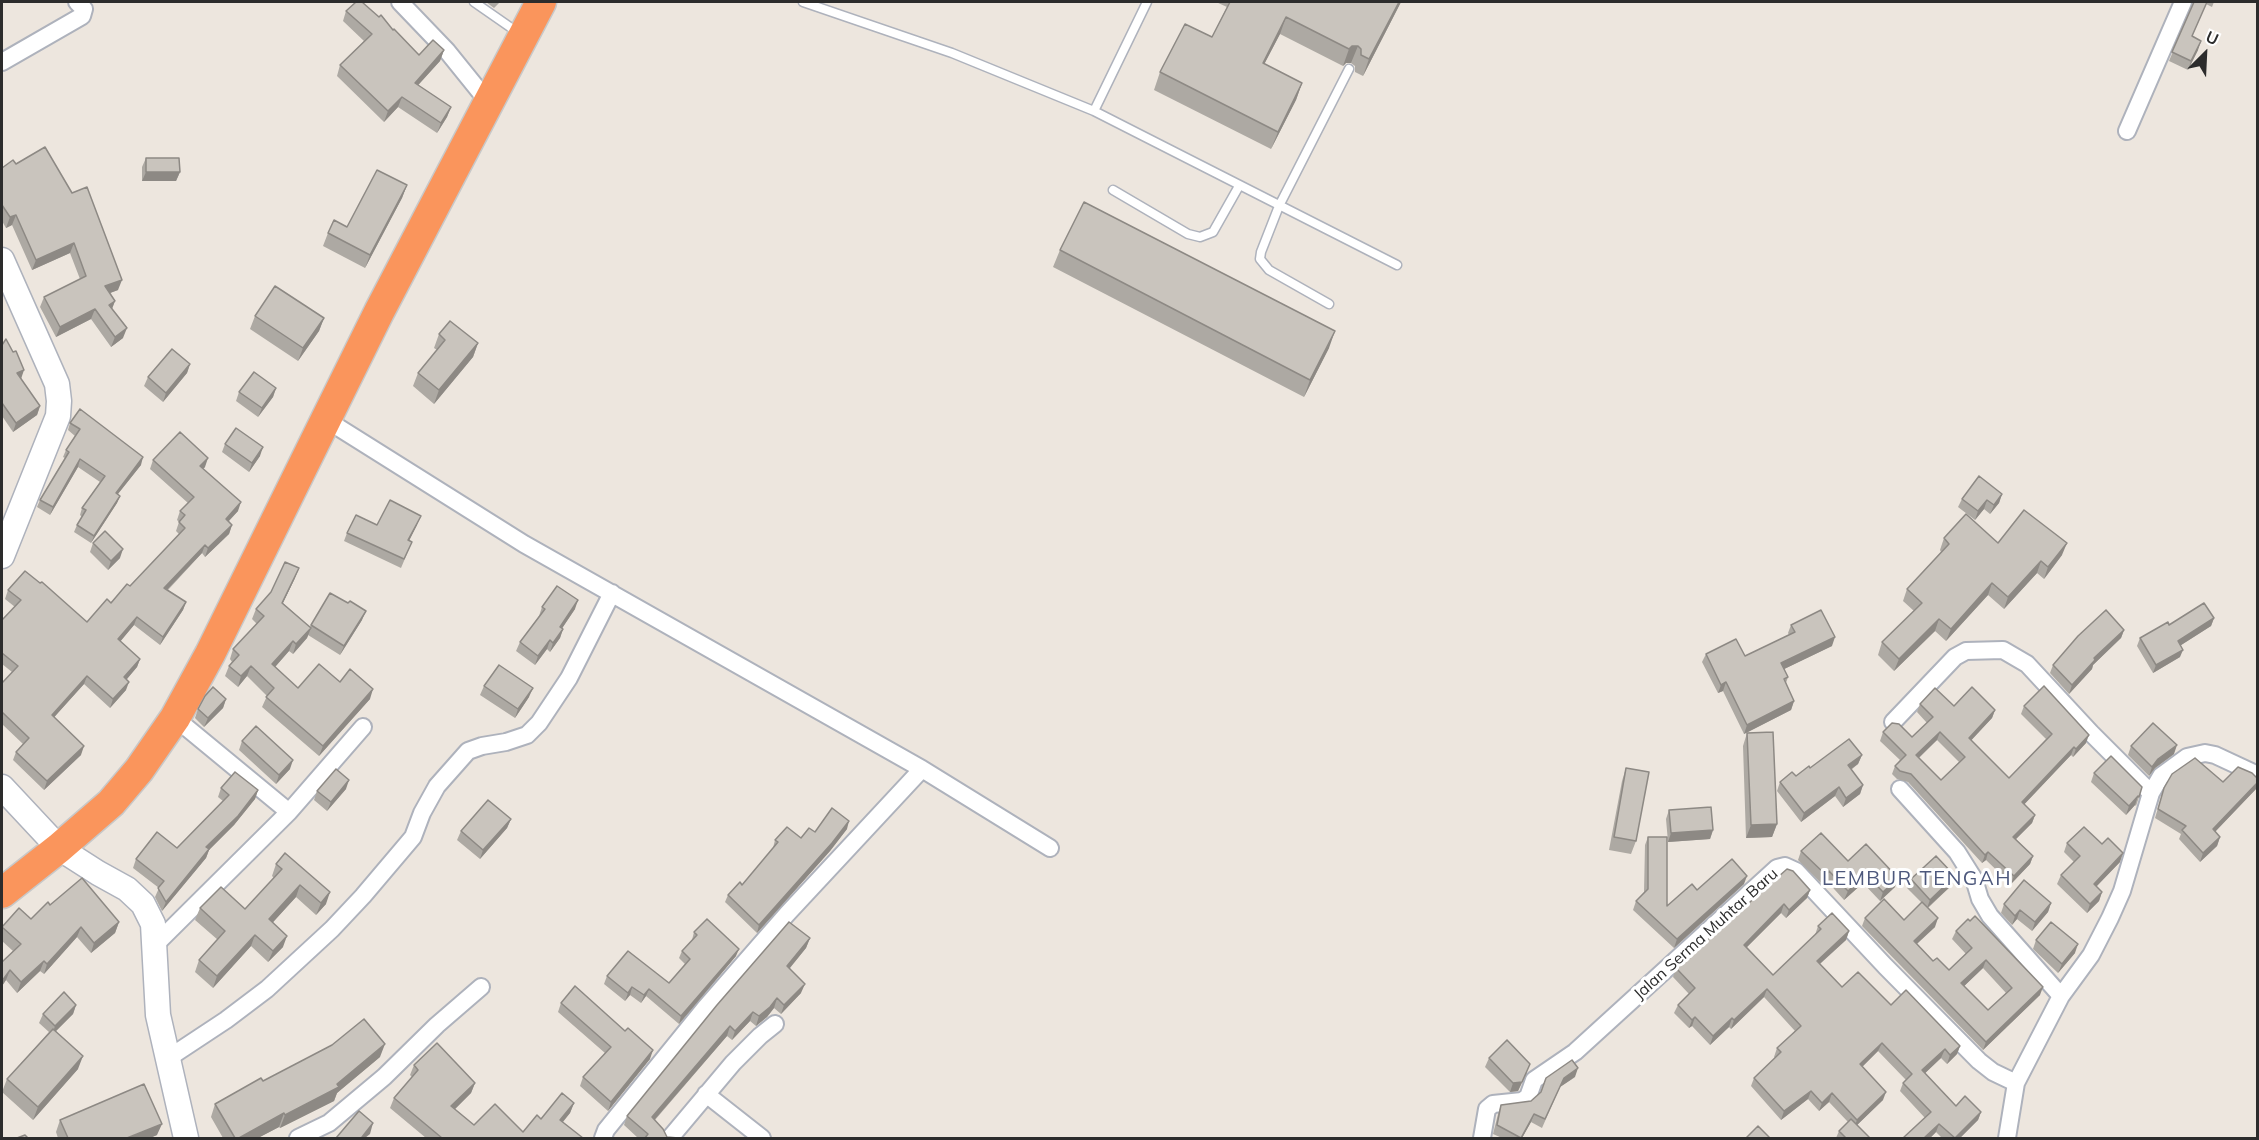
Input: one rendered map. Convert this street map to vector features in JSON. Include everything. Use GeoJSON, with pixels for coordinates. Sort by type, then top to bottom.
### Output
{"type":"FeatureCollection","features":[{"type":"Feature","properties":{"kind":"highway"},"geometry":{"type":"LineString","coordinates":[[2,893],[111,803],[139,770],[175,718],[210,654],[325,419],[542,2]]}},
{"type":"Feature","properties":{"kind":"street"},"geometry":{"type":"LineString","coordinates":[[2,62],[82,16],[84,9],[77,2]]}},
{"type":"Feature","properties":{"kind":"street"},"geometry":{"type":"LineString","coordinates":[[400,2],[447,51],[489,103]]}},
{"type":"Feature","properties":{"kind":"street"},"geometry":{"type":"LineString","coordinates":[[2127,131],[2183,2]]}},
{"type":"Feature","properties":{"kind":"street"},"geometry":{"type":"LineString","coordinates":[[2,260],[57,384],[59,401],[58,416],[2,556]]}},
{"type":"Feature","properties":{"kind":"street"},"geometry":{"type":"LineString","coordinates":[[325,419],[524,544],[922,769],[1050,848]]}},
{"type":"Feature","properties":{"kind":"street"},"geometry":{"type":"LineString","coordinates":[[167,1059],[226,1020],[267,989],[332,929],[413,837],[436,786],[468,751],[527,735],[540,723],[568,678],[612,593]]}},
{"type":"Feature","properties":{"kind":"street"},"geometry":{"type":"LineString","coordinates":[[1893,722],[1955,657],[1966,651],[2003,650],[2027,664],[2151,793]]}},
{"type":"Feature","properties":{"kind":"street"},"geometry":{"type":"LineString","coordinates":[[175,718],[289,812]]}},
{"type":"Feature","properties":{"kind":"street"},"geometry":{"type":"LineString","coordinates":[[156,945],[289,812],[363,727]]}},
{"type":"Feature","properties":{"kind":"street"},"geometry":{"type":"LineString","coordinates":[[2007,1138],[2016,1083],[2061,996],[2091,955],[2122,891],[2151,793],[2166,772],[2178,762],[2196,753],[2215,754],[2258,775]]}},
{"type":"Feature","properties":{"kind":"street"},"geometry":{"type":"LineString","coordinates":[[603,1138],[606,1130],[705,1008],[787,914],[922,769]]}},
{"type":"Feature","properties":{"kind":"street"},"geometry":{"type":"LineString","coordinates":[[2,787],[59,848],[127,889],[143,904],[153,924],[156,945],[158,1015],[186,1138]]}},
{"type":"Feature","properties":{"kind":"street"},"geometry":{"type":"LineString","coordinates":[[1900,789],[1957,852],[1974,879],[1980,899],[1990,916],[2061,996]]}},
{"type":"Feature","properties":{"kind":"street","name":"Jalan Serma Muhtar Baru"},"geometry":{"type":"LineString","coordinates":[[1482,1138],[1488,1109],[1493,1104],[1522,1101],[1528,1097],[1534,1080],[1575,1052],[1777,868],[1785,866],[1796,871],[1885,966],[1979,1061],[1993,1072],[2016,1083]]}},
{"type":"Feature","properties":{"kind":"street"},"geometry":{"type":"LineString","coordinates":[[298,1138],[329,1123],[384,1077],[437,1025],[481,987]]}},
{"type":"Feature","properties":{"kind":"street"},"geometry":{"type":"LineString","coordinates":[[670,1138],[733,1063],[775,1024]]}},
{"type":"Feature","properties":{"kind":"street"},"geometry":{"type":"LineString","coordinates":[[706,1094],[762,1138]]}},
{"type":"Feature","properties":{"kind":"lane"},"geometry":{"type":"LineString","coordinates":[[474,2],[523,36]]}},
{"type":"Feature","properties":{"kind":"lane"},"geometry":{"type":"LineString","coordinates":[[803,2],[952,53],[1094,111],[1397,265]]}},
{"type":"Feature","properties":{"kind":"lane"},"geometry":{"type":"LineString","coordinates":[[1094,111],[1147,2]]}},
{"type":"Feature","properties":{"kind":"lane"},"geometry":{"type":"LineString","coordinates":[[1329,304],[1269,270],[1260,259],[1279,206],[1349,69]]}},
{"type":"Feature","properties":{"kind":"lane"},"geometry":{"type":"LineString","coordinates":[[1113,190],[1188,234],[1200,237],[1212,232],[1239,186]]}},
{"type":"Feature","properties":{"kind":"building"},"geometry":{"type":"Polygon","coordinates":[[[356,2],[362,2],[379,17],[381,15],[419,55],[433,40],[444,50],[415,83],[451,107],[441,123],[402,97],[388,111],[340,65],[372,34],[346,11],[356,2]]]}},
{"type":"Feature","properties":{"kind":"building"},"geometry":{"type":"Polygon","coordinates":[[[1230,2],[1399,2],[1369,59],[1361,55],[1361,49],[1358,46],[1352,46],[1349,49],[1286,17],[1263,63],[1302,83],[1278,132],[1160,72],[1185,24],[1212,37],[1230,2]]]}},
{"type":"Feature","properties":{"kind":"building"},"geometry":{"type":"Polygon","coordinates":[[[2194,2],[2207,2],[2192,36],[2201,41],[2191,61],[2172,52],[2194,2]]]}},
{"type":"Feature","properties":{"kind":"building"},"geometry":{"type":"Polygon","coordinates":[[[45,147],[72,193],[87,187],[122,280],[105,286],[115,301],[109,305],[127,328],[115,337],[95,309],[60,327],[44,297],[86,276],[74,243],[36,260],[16,215],[10,217],[2,205],[2,168],[13,160],[16,164],[45,147]]]}},
{"type":"Feature","properties":{"kind":"building"},"geometry":{"type":"Polygon","coordinates":[[[146,158],[179,158],[180,172],[146,172],[146,158]]]}},
{"type":"Feature","properties":{"kind":"building"},"geometry":{"type":"Polygon","coordinates":[[[377,170],[407,185],[370,255],[328,233],[334,220],[347,227],[377,170]]]}},
{"type":"Feature","properties":{"kind":"building"},"geometry":{"type":"Polygon","coordinates":[[[1084,202],[1335,331],[1310,380],[1060,250],[1084,202]]]}},
{"type":"Feature","properties":{"kind":"building"},"geometry":{"type":"Polygon","coordinates":[[[275,286],[324,318],[303,348],[255,316],[275,286]]]}},
{"type":"Feature","properties":{"kind":"building"},"geometry":{"type":"Polygon","coordinates":[[[450,321],[478,343],[439,390],[418,373],[445,340],[439,334],[450,321]]]}},
{"type":"Feature","properties":{"kind":"building"},"geometry":{"type":"Polygon","coordinates":[[[6,339],[13,352],[16,351],[24,370],[17,373],[40,406],[16,423],[2,403],[2,345],[6,339]]]}},
{"type":"Feature","properties":{"kind":"building"},"geometry":{"type":"Polygon","coordinates":[[[172,349],[190,364],[166,393],[148,377],[172,349]]]}},
{"type":"Feature","properties":{"kind":"building"},"geometry":{"type":"Polygon","coordinates":[[[254,372],[276,388],[262,408],[239,392],[254,372]]]}},
{"type":"Feature","properties":{"kind":"building"},"geometry":{"type":"Polygon","coordinates":[[[80,409],[143,457],[116,493],[120,496],[94,536],[77,525],[86,510],[82,508],[105,476],[80,459],[53,507],[40,500],[69,452],[66,450],[80,429],[70,423],[80,409]]]}},
{"type":"Feature","properties":{"kind":"building"},"geometry":{"type":"Polygon","coordinates":[[[236,428],[263,447],[252,463],[225,444],[236,428]]]}},
{"type":"Feature","properties":{"kind":"building"},"geometry":{"type":"Polygon","coordinates":[[[180,432],[208,458],[200,466],[241,502],[226,519],[232,525],[208,548],[205,545],[164,588],[186,602],[163,637],[137,617],[118,639],[140,659],[124,677],[129,682],[113,699],[87,676],[52,715],[84,746],[47,781],[16,752],[29,738],[2,712],[2,683],[18,666],[2,653],[2,620],[21,600],[8,590],[25,571],[40,583],[42,582],[87,622],[107,599],[111,603],[127,584],[130,586],[185,528],[179,522],[185,515],[180,511],[194,497],[153,460],[180,432]]]}},
{"type":"Feature","properties":{"kind":"building"},"geometry":{"type":"Polygon","coordinates":[[[1979,476],[2002,494],[1994,505],[1987,500],[1978,511],[1962,499],[1979,476]]]}},
{"type":"Feature","properties":{"kind":"building"},"geometry":{"type":"Polygon","coordinates":[[[390,500],[421,516],[408,540],[412,542],[404,559],[347,533],[356,515],[377,525],[390,500]]]}},
{"type":"Feature","properties":{"kind":"building"},"geometry":{"type":"Polygon","coordinates":[[[2024,510],[2067,543],[2048,567],[2041,561],[2008,597],[1992,583],[1951,629],[1939,619],[1899,659],[1882,642],[1922,603],[1907,589],[1949,544],[1944,538],[1966,514],[1998,543],[2024,510]]]}},
{"type":"Feature","properties":{"kind":"building"},"geometry":{"type":"Polygon","coordinates":[[[105,531],[123,549],[111,561],[93,543],[105,531]]]}},
{"type":"Feature","properties":{"kind":"building"},"geometry":{"type":"Polygon","coordinates":[[[285,562],[299,568],[282,603],[311,628],[296,644],[293,641],[272,664],[298,688],[319,664],[340,682],[350,669],[373,689],[323,746],[266,697],[274,688],[251,666],[241,676],[229,666],[239,655],[233,649],[264,616],[256,609],[271,592],[285,562]]]}},
{"type":"Feature","properties":{"kind":"building"},"geometry":{"type":"Polygon","coordinates":[[[557,586],[578,600],[560,627],[563,629],[553,643],[550,640],[538,656],[520,642],[545,609],[542,607],[557,586]]]}},
{"type":"Feature","properties":{"kind":"building"},"geometry":{"type":"Polygon","coordinates":[[[330,593],[366,611],[344,646],[311,625],[330,593]]]}},
{"type":"Feature","properties":{"kind":"building"},"geometry":{"type":"Polygon","coordinates":[[[2204,603],[2214,618],[2178,641],[2183,650],[2156,665],[2140,638],[2168,622],[2169,625],[2204,603]]]}},
{"type":"Feature","properties":{"kind":"building"},"geometry":{"type":"Polygon","coordinates":[[[1821,610],[1835,637],[1781,663],[1788,677],[1784,679],[1794,701],[1747,725],[1726,682],[1721,685],[1706,654],[1736,639],[1745,656],[1795,632],[1791,625],[1821,610]]]}},
{"type":"Feature","properties":{"kind":"building"},"geometry":{"type":"Polygon","coordinates":[[[2106,610],[2124,630],[2094,658],[2095,660],[2072,685],[2053,665],[2078,636],[2106,610]]]}},
{"type":"Feature","properties":{"kind":"building"},"geometry":{"type":"Polygon","coordinates":[[[499,665],[533,688],[518,709],[484,686],[499,665]]]}},
{"type":"Feature","properties":{"kind":"building"},"geometry":{"type":"Polygon","coordinates":[[[2044,686],[2089,735],[2076,749],[2074,747],[2022,802],[2035,815],[2013,837],[2033,856],[2014,876],[1988,852],[1985,855],[1911,774],[1900,771],[1895,766],[1906,755],[1883,732],[1892,723],[1899,724],[1912,737],[1933,717],[1920,704],[1935,688],[1954,706],[1972,687],[1995,710],[1969,738],[2009,778],[2052,734],[2024,706],[2044,686]],[[1940,732],[1916,755],[1941,780],[1965,757],[1940,732]]]}},
{"type":"Feature","properties":{"kind":"building"},"geometry":{"type":"Polygon","coordinates":[[[213,687],[226,699],[208,718],[198,709],[213,687]]]}},
{"type":"Feature","properties":{"kind":"building"},"geometry":{"type":"Polygon","coordinates":[[[2153,723],[2177,745],[2158,759],[2152,767],[2131,746],[2153,723]]]}},
{"type":"Feature","properties":{"kind":"building"},"geometry":{"type":"Polygon","coordinates":[[[256,726],[293,760],[279,775],[242,741],[256,726]]]}},
{"type":"Feature","properties":{"kind":"building"},"geometry":{"type":"Polygon","coordinates":[[[1773,732],[1777,824],[1751,825],[1747,733],[1773,732]]]}},
{"type":"Feature","properties":{"kind":"building"},"geometry":{"type":"Polygon","coordinates":[[[1849,739],[1862,755],[1848,765],[1863,785],[1846,798],[1839,787],[1804,813],[1780,782],[1792,772],[1796,776],[1809,766],[1810,768],[1849,739]]]}},
{"type":"Feature","properties":{"kind":"building"},"geometry":{"type":"Polygon","coordinates":[[[2111,756],[2142,787],[2139,797],[2129,806],[2094,773],[2111,756]]]}},
{"type":"Feature","properties":{"kind":"building"},"geometry":{"type":"Polygon","coordinates":[[[2195,758],[2223,782],[2238,767],[2252,773],[2258,779],[2258,782],[2213,829],[2220,837],[2203,853],[2182,830],[2186,826],[2158,809],[2164,788],[2172,774],[2195,758]]]}},
{"type":"Feature","properties":{"kind":"building"},"geometry":{"type":"Polygon","coordinates":[[[1626,768],[1649,772],[1636,841],[1614,837],[1626,768]]]}},
{"type":"Feature","properties":{"kind":"building"},"geometry":{"type":"Polygon","coordinates":[[[336,769],[349,780],[331,802],[317,791],[336,769]]]}},
{"type":"Feature","properties":{"kind":"building"},"geometry":{"type":"Polygon","coordinates":[[[235,772],[258,790],[238,816],[206,847],[209,849],[166,902],[158,888],[164,881],[136,859],[157,832],[177,848],[229,795],[221,788],[235,772]]]}},
{"type":"Feature","properties":{"kind":"building"},"geometry":{"type":"Polygon","coordinates":[[[488,800],[511,819],[483,850],[461,831],[488,800]]]}},
{"type":"Feature","properties":{"kind":"building"},"geometry":{"type":"Polygon","coordinates":[[[1711,807],[1713,830],[1671,833],[1669,810],[1711,807]]]}},
{"type":"Feature","properties":{"kind":"building"},"geometry":{"type":"Polygon","coordinates":[[[832,808],[849,821],[759,925],[728,895],[740,882],[742,885],[778,842],[775,840],[787,827],[801,838],[809,828],[815,832],[832,808]]]}},
{"type":"Feature","properties":{"kind":"building"},"geometry":{"type":"Polygon","coordinates":[[[2084,827],[2102,844],[2108,838],[2123,853],[2094,884],[2102,892],[2090,904],[2061,875],[2080,856],[2067,843],[2084,827]]]}},
{"type":"Feature","properties":{"kind":"building"},"geometry":{"type":"Polygon","coordinates":[[[1821,833],[1848,861],[1866,844],[1898,878],[1883,892],[1866,874],[1848,891],[1829,871],[1826,875],[1801,851],[1821,833]]]}},
{"type":"Feature","properties":{"kind":"building"},"geometry":{"type":"Polygon","coordinates":[[[1648,837],[1667,837],[1667,906],[1692,884],[1697,890],[1732,859],[1747,876],[1677,939],[1636,901],[1648,889],[1648,837]]]}},
{"type":"Feature","properties":{"kind":"building"},"geometry":{"type":"Polygon","coordinates":[[[285,853],[330,892],[321,903],[300,885],[269,919],[287,936],[273,951],[255,935],[217,976],[199,960],[225,931],[200,908],[221,887],[245,909],[282,869],[276,864],[285,853]]]}},
{"type":"Feature","properties":{"kind":"building"},"geometry":{"type":"Polygon","coordinates":[[[1936,856],[1955,876],[1930,900],[1911,879],[1936,856]]]}},
{"type":"Feature","properties":{"kind":"building"},"geometry":{"type":"Polygon","coordinates":[[[1787,869],[1793,871],[1810,890],[1789,910],[1784,904],[1744,945],[1773,975],[1821,929],[1818,926],[1832,913],[1849,931],[1817,961],[1842,987],[1858,972],[1891,1005],[1906,990],[1960,1046],[1950,1055],[1945,1049],[1922,1070],[1956,1106],[1965,1096],[1981,1112],[1955,1138],[1939,1124],[1924,1138],[1903,1138],[1931,1112],[1903,1083],[1912,1074],[1882,1043],[1860,1064],[1886,1092],[1857,1120],[1832,1093],[1822,1103],[1811,1091],[1784,1111],[1754,1078],[1781,1052],[1777,1048],[1801,1026],[1767,989],[1713,1036],[1695,1017],[1692,1020],[1678,1005],[1695,988],[1676,968],[1787,869]]]}},
{"type":"Feature","properties":{"kind":"building"},"geometry":{"type":"Polygon","coordinates":[[[82,878],[119,922],[94,943],[81,927],[47,964],[44,961],[21,982],[10,970],[2,981],[2,962],[21,944],[2,927],[19,908],[31,919],[48,902],[50,905],[82,878]]]}},
{"type":"Feature","properties":{"kind":"building"},"geometry":{"type":"Polygon","coordinates":[[[2024,880],[2051,903],[2035,922],[2020,910],[2015,916],[2004,904],[2024,880]]]}},
{"type":"Feature","properties":{"kind":"building"},"geometry":{"type":"Polygon","coordinates":[[[1884,899],[1904,920],[1922,902],[1938,918],[1914,941],[1933,961],[1937,958],[1949,970],[1972,948],[1956,931],[1968,919],[1970,921],[1975,916],[2043,987],[1986,1042],[1865,918],[1884,899]],[[1986,960],[1961,983],[1988,1010],[2012,988],[1986,960]]]}},
{"type":"Feature","properties":{"kind":"building"},"geometry":{"type":"Polygon","coordinates":[[[707,919],[739,949],[681,1016],[649,989],[644,995],[632,987],[628,993],[607,976],[628,951],[669,983],[690,959],[682,951],[697,935],[694,932],[707,919]]]}},
{"type":"Feature","properties":{"kind":"building"},"geometry":{"type":"Polygon","coordinates":[[[789,922],[810,938],[787,966],[805,984],[784,1005],[777,998],[759,1016],[753,1012],[735,1031],[730,1026],[652,1117],[667,1137],[678,1138],[645,1138],[648,1134],[627,1116],[717,1005],[789,922]]]}},
{"type":"Feature","properties":{"kind":"building"},"geometry":{"type":"Polygon","coordinates":[[[2051,922],[2078,944],[2062,964],[2036,940],[2051,922]]]}},
{"type":"Feature","properties":{"kind":"building"},"geometry":{"type":"Polygon","coordinates":[[[575,986],[625,1031],[628,1028],[653,1050],[611,1102],[583,1077],[611,1047],[561,1003],[575,986]]]}},
{"type":"Feature","properties":{"kind":"building"},"geometry":{"type":"Polygon","coordinates":[[[64,992],[76,1005],[55,1026],[43,1014],[64,992]]]}},
{"type":"Feature","properties":{"kind":"building"},"geometry":{"type":"Polygon","coordinates":[[[364,1019],[385,1044],[337,1084],[339,1087],[235,1138],[215,1104],[261,1078],[263,1081],[332,1045],[364,1019]]]}},
{"type":"Feature","properties":{"kind":"building"},"geometry":{"type":"Polygon","coordinates":[[[53,1029],[83,1056],[38,1107],[7,1079],[53,1029]]]}},
{"type":"Feature","properties":{"kind":"building"},"geometry":{"type":"Polygon","coordinates":[[[1507,1040],[1530,1064],[1522,1082],[1513,1083],[1489,1058],[1507,1040]]]}},
{"type":"Feature","properties":{"kind":"building"},"geometry":{"type":"Polygon","coordinates":[[[437,1043],[475,1083],[451,1106],[474,1125],[495,1104],[523,1132],[537,1115],[541,1119],[562,1093],[574,1103],[560,1120],[583,1138],[442,1138],[394,1098],[418,1070],[414,1065],[437,1043]]]}},
{"type":"Feature","properties":{"kind":"building"},"geometry":{"type":"Polygon","coordinates":[[[1572,1060],[1578,1068],[1564,1078],[1545,1119],[1534,1114],[1521,1138],[1497,1125],[1501,1105],[1531,1101],[1541,1092],[1546,1078],[1572,1060]]]}},
{"type":"Feature","properties":{"kind":"building"},"geometry":{"type":"Polygon","coordinates":[[[144,1084],[162,1124],[127,1138],[68,1138],[60,1120],[144,1084]]]}},
{"type":"Feature","properties":{"kind":"building"},"geometry":{"type":"Polygon","coordinates":[[[359,1111],[373,1123],[362,1137],[364,1138],[336,1138],[359,1111]]]}},
{"type":"Feature","properties":{"kind":"building"},"geometry":{"type":"Polygon","coordinates":[[[1851,1119],[1870,1138],[1846,1138],[1839,1131],[1851,1119]]]}},
{"type":"Feature","properties":{"kind":"building"},"geometry":{"type":"Polygon","coordinates":[[[1758,1126],[1770,1138],[1746,1138],[1758,1126]]]}},
{"type":"Feature","properties":{"kind":"district","name":"LEMBUR TENGAH"},"geometry":{"type":"Point","coordinates":[1917,879]}}]}
